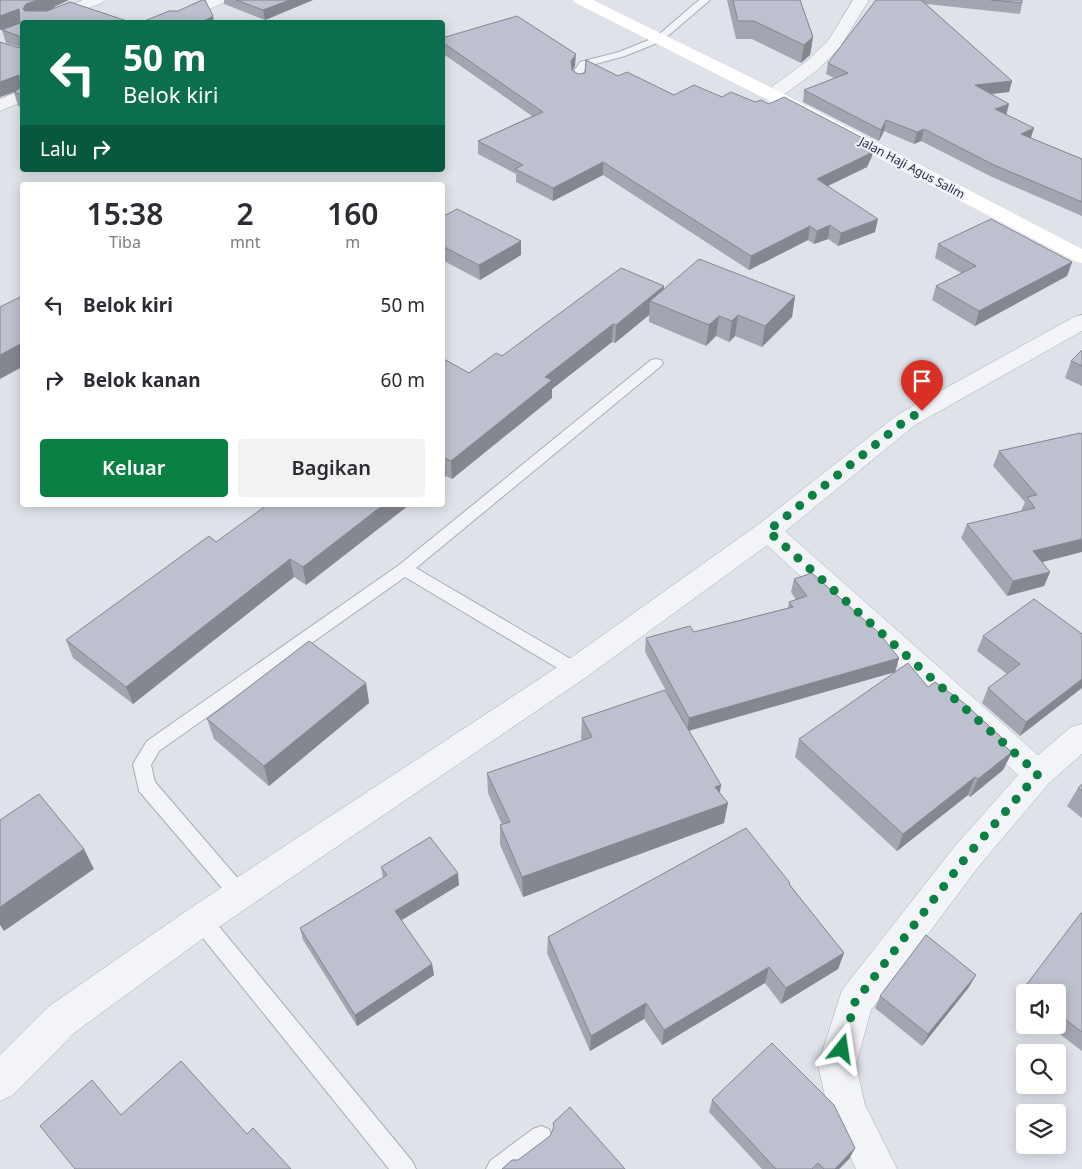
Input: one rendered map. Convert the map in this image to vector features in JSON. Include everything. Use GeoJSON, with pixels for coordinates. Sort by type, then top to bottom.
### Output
{"type":"FeatureCollection","features":[{"type":"Feature","properties":{"kind":"main road","name":"Jalan Haji Agus Salim"},"geometry":{"type":"LineString","coordinates":[[581,0],[772,95],[1082,257]]}},
{"type":"Feature","properties":{"kind":"street"},"geometry":{"type":"LineString","coordinates":[[42,20],[97,0]]}},
{"type":"Feature","properties":{"kind":"street"},"geometry":{"type":"LineString","coordinates":[[173,20],[218,0]]}},
{"type":"Feature","properties":{"kind":"street"},"geometry":{"type":"LineString","coordinates":[[772,95],[813,65],[834,44],[861,0]]}},
{"type":"Feature","properties":{"kind":"street"},"geometry":{"type":"LineString","coordinates":[[0,106],[20,96]]}},
{"type":"Feature","properties":{"kind":"street"},"geometry":{"type":"LineString","coordinates":[[0,1082],[61,1020],[201,920],[575,670],[768,531],[906,420],[1082,322]]}},
{"type":"Feature","properties":{"kind":"street"},"geometry":{"type":"LineString","coordinates":[[768,531],[1038,774]]}},
{"type":"Feature","properties":{"kind":"street"},"geometry":{"type":"LineString","coordinates":[[877,1169],[847,1110],[837,1065],[855,1002],[967,856],[1038,774],[1082,736]]}},
{"type":"Feature","properties":{"kind":"lane"},"geometry":{"type":"LineString","coordinates":[[579,82],[578,73],[584,64],[622,54],[659,39],[705,0]]}},
{"type":"Feature","properties":{"kind":"lane"},"geometry":{"type":"LineString","coordinates":[[240,895],[146,785],[142,764],[153,746],[405,569],[656,363]]}},
{"type":"Feature","properties":{"kind":"lane"},"geometry":{"type":"LineString","coordinates":[[405,569],[575,670]]}},
{"type":"Feature","properties":{"kind":"lane"},"geometry":{"type":"LineString","coordinates":[[201,920],[404,1169]]}},
{"type":"Feature","properties":{"kind":"lane"},"geometry":{"type":"LineString","coordinates":[[498,1169],[541,1137]]}},
{"type":"Feature","properties":{"kind":"building"},"geometry":{"type":"Polygon","coordinates":[[[0,0],[38,0],[26,4],[23,9],[25,11],[47,11],[70,2],[124,20],[20,20],[20,23],[19,9],[0,16],[0,0]]]}},
{"type":"Feature","properties":{"kind":"building"},"geometry":{"type":"Polygon","coordinates":[[[205,0],[213,16],[206,20],[147,20],[169,11],[178,11],[205,0]]]}},
{"type":"Feature","properties":{"kind":"building"},"geometry":{"type":"Polygon","coordinates":[[[236,0],[290,0],[263,10],[236,0]]]}},
{"type":"Feature","properties":{"kind":"building"},"geometry":{"type":"Polygon","coordinates":[[[733,0],[800,0],[813,37],[804,45],[754,21],[738,21],[733,0]]]}},
{"type":"Feature","properties":{"kind":"building"},"geometry":{"type":"Polygon","coordinates":[[[876,0],[921,0],[1012,81],[975,85],[1009,104],[995,109],[1034,128],[1021,134],[1082,159],[1082,202],[994,165],[924,129],[917,132],[886,120],[881,130],[804,90],[848,73],[828,63],[876,0]]]}},
{"type":"Feature","properties":{"kind":"building"},"geometry":{"type":"Polygon","coordinates":[[[991,0],[1022,0],[1022,3],[991,0]]]}},
{"type":"Feature","properties":{"kind":"building"},"geometry":{"type":"Polygon","coordinates":[[[517,16],[576,54],[571,61],[572,70],[578,74],[585,73],[586,60],[618,76],[627,72],[674,95],[694,85],[722,97],[731,92],[755,102],[761,100],[769,104],[784,97],[874,144],[869,154],[817,179],[878,219],[841,233],[830,225],[817,231],[810,226],[751,256],[603,162],[553,188],[515,169],[523,165],[478,141],[543,112],[445,44],[445,37],[517,16]]]}},
{"type":"Feature","properties":{"kind":"building"},"geometry":{"type":"Polygon","coordinates":[[[20,23],[20,88],[19,75],[0,82],[0,42],[19,48],[19,36],[2,30],[20,23]]]}},
{"type":"Feature","properties":{"kind":"building"},"geometry":{"type":"Polygon","coordinates":[[[20,88],[20,94],[14,92],[20,88]]]}},
{"type":"Feature","properties":{"kind":"building"},"geometry":{"type":"Polygon","coordinates":[[[457,209],[521,241],[479,265],[445,248],[445,215],[457,209]]]}},
{"type":"Feature","properties":{"kind":"building"},"geometry":{"type":"Polygon","coordinates":[[[991,219],[1072,262],[979,311],[936,286],[976,266],[938,244],[991,219]]]}},
{"type":"Feature","properties":{"kind":"building"},"geometry":{"type":"Polygon","coordinates":[[[699,259],[795,296],[765,326],[738,315],[732,321],[719,316],[709,325],[650,301],[699,259]]]}},
{"type":"Feature","properties":{"kind":"building"},"geometry":{"type":"Polygon","coordinates":[[[621,268],[664,286],[616,325],[613,324],[545,377],[552,380],[451,461],[445,458],[445,360],[469,373],[496,353],[502,356],[621,268]]]}},
{"type":"Feature","properties":{"kind":"building"},"geometry":{"type":"Polygon","coordinates":[[[20,297],[20,344],[0,355],[0,307],[20,297]]]}},
{"type":"Feature","properties":{"kind":"building"},"geometry":{"type":"Polygon","coordinates":[[[1082,350],[1082,366],[1071,361],[1082,350]]]}},
{"type":"Feature","properties":{"kind":"building"},"geometry":{"type":"Polygon","coordinates":[[[1082,434],[1082,539],[1033,551],[1050,572],[1013,581],[967,524],[1035,508],[1027,497],[1037,495],[999,451],[1082,434]]]}},
{"type":"Feature","properties":{"kind":"building"},"geometry":{"type":"Polygon","coordinates":[[[264,507],[380,507],[303,567],[290,559],[126,687],[66,640],[209,536],[216,542],[264,507]]]}},
{"type":"Feature","properties":{"kind":"building"},"geometry":{"type":"Polygon","coordinates":[[[812,573],[879,633],[899,658],[689,718],[646,638],[690,626],[694,632],[793,607],[789,602],[807,596],[794,579],[812,573]]]}},
{"type":"Feature","properties":{"kind":"building"},"geometry":{"type":"Polygon","coordinates":[[[1034,599],[1082,634],[1082,679],[1026,722],[988,688],[1020,664],[983,636],[1034,599]]]}},
{"type":"Feature","properties":{"kind":"building"},"geometry":{"type":"Polygon","coordinates":[[[309,641],[366,683],[264,766],[207,719],[309,641]]]}},
{"type":"Feature","properties":{"kind":"building"},"geometry":{"type":"Polygon","coordinates":[[[908,663],[928,687],[935,682],[964,703],[1002,738],[998,741],[1012,752],[978,779],[975,777],[903,834],[799,739],[908,663]]]}},
{"type":"Feature","properties":{"kind":"building"},"geometry":{"type":"Polygon","coordinates":[[[665,690],[721,785],[715,787],[728,803],[522,877],[500,825],[510,822],[487,773],[592,737],[582,718],[665,690]]]}},
{"type":"Feature","properties":{"kind":"building"},"geometry":{"type":"Polygon","coordinates":[[[39,794],[84,849],[0,907],[0,820],[39,794]]]}},
{"type":"Feature","properties":{"kind":"building"},"geometry":{"type":"Polygon","coordinates":[[[746,828],[844,953],[786,988],[769,967],[664,1030],[646,1003],[591,1036],[548,937],[746,828]]]}},
{"type":"Feature","properties":{"kind":"building"},"geometry":{"type":"Polygon","coordinates":[[[430,837],[458,873],[395,911],[432,964],[355,1015],[300,928],[387,875],[381,867],[430,837]]]}},
{"type":"Feature","properties":{"kind":"building"},"geometry":{"type":"Polygon","coordinates":[[[1082,913],[1082,1032],[1066,1020],[1066,984],[1027,984],[1082,913]]]}},
{"type":"Feature","properties":{"kind":"building"},"geometry":{"type":"Polygon","coordinates":[[[926,935],[976,975],[928,1034],[880,996],[926,935]]]}},
{"type":"Feature","properties":{"kind":"building"},"geometry":{"type":"Polygon","coordinates":[[[772,1043],[834,1105],[855,1148],[835,1169],[824,1169],[818,1163],[812,1169],[776,1169],[712,1100],[772,1043]]]}},
{"type":"Feature","properties":{"kind":"building"},"geometry":{"type":"Polygon","coordinates":[[[181,1061],[247,1134],[253,1128],[291,1169],[75,1169],[40,1126],[92,1080],[121,1115],[181,1061]]]}},
{"type":"Feature","properties":{"kind":"building"},"geometry":{"type":"Polygon","coordinates":[[[570,1107],[625,1169],[502,1169],[512,1160],[518,1160],[550,1136],[554,1127],[553,1123],[570,1107]]]}},
{"type":"Feature","properties":{"kind":"route"},"geometry":{"type":"LineString","coordinates":[[842,1049],[855,1002],[967,856],[1038,774],[768,531],[906,420],[922,411]]}}]}
